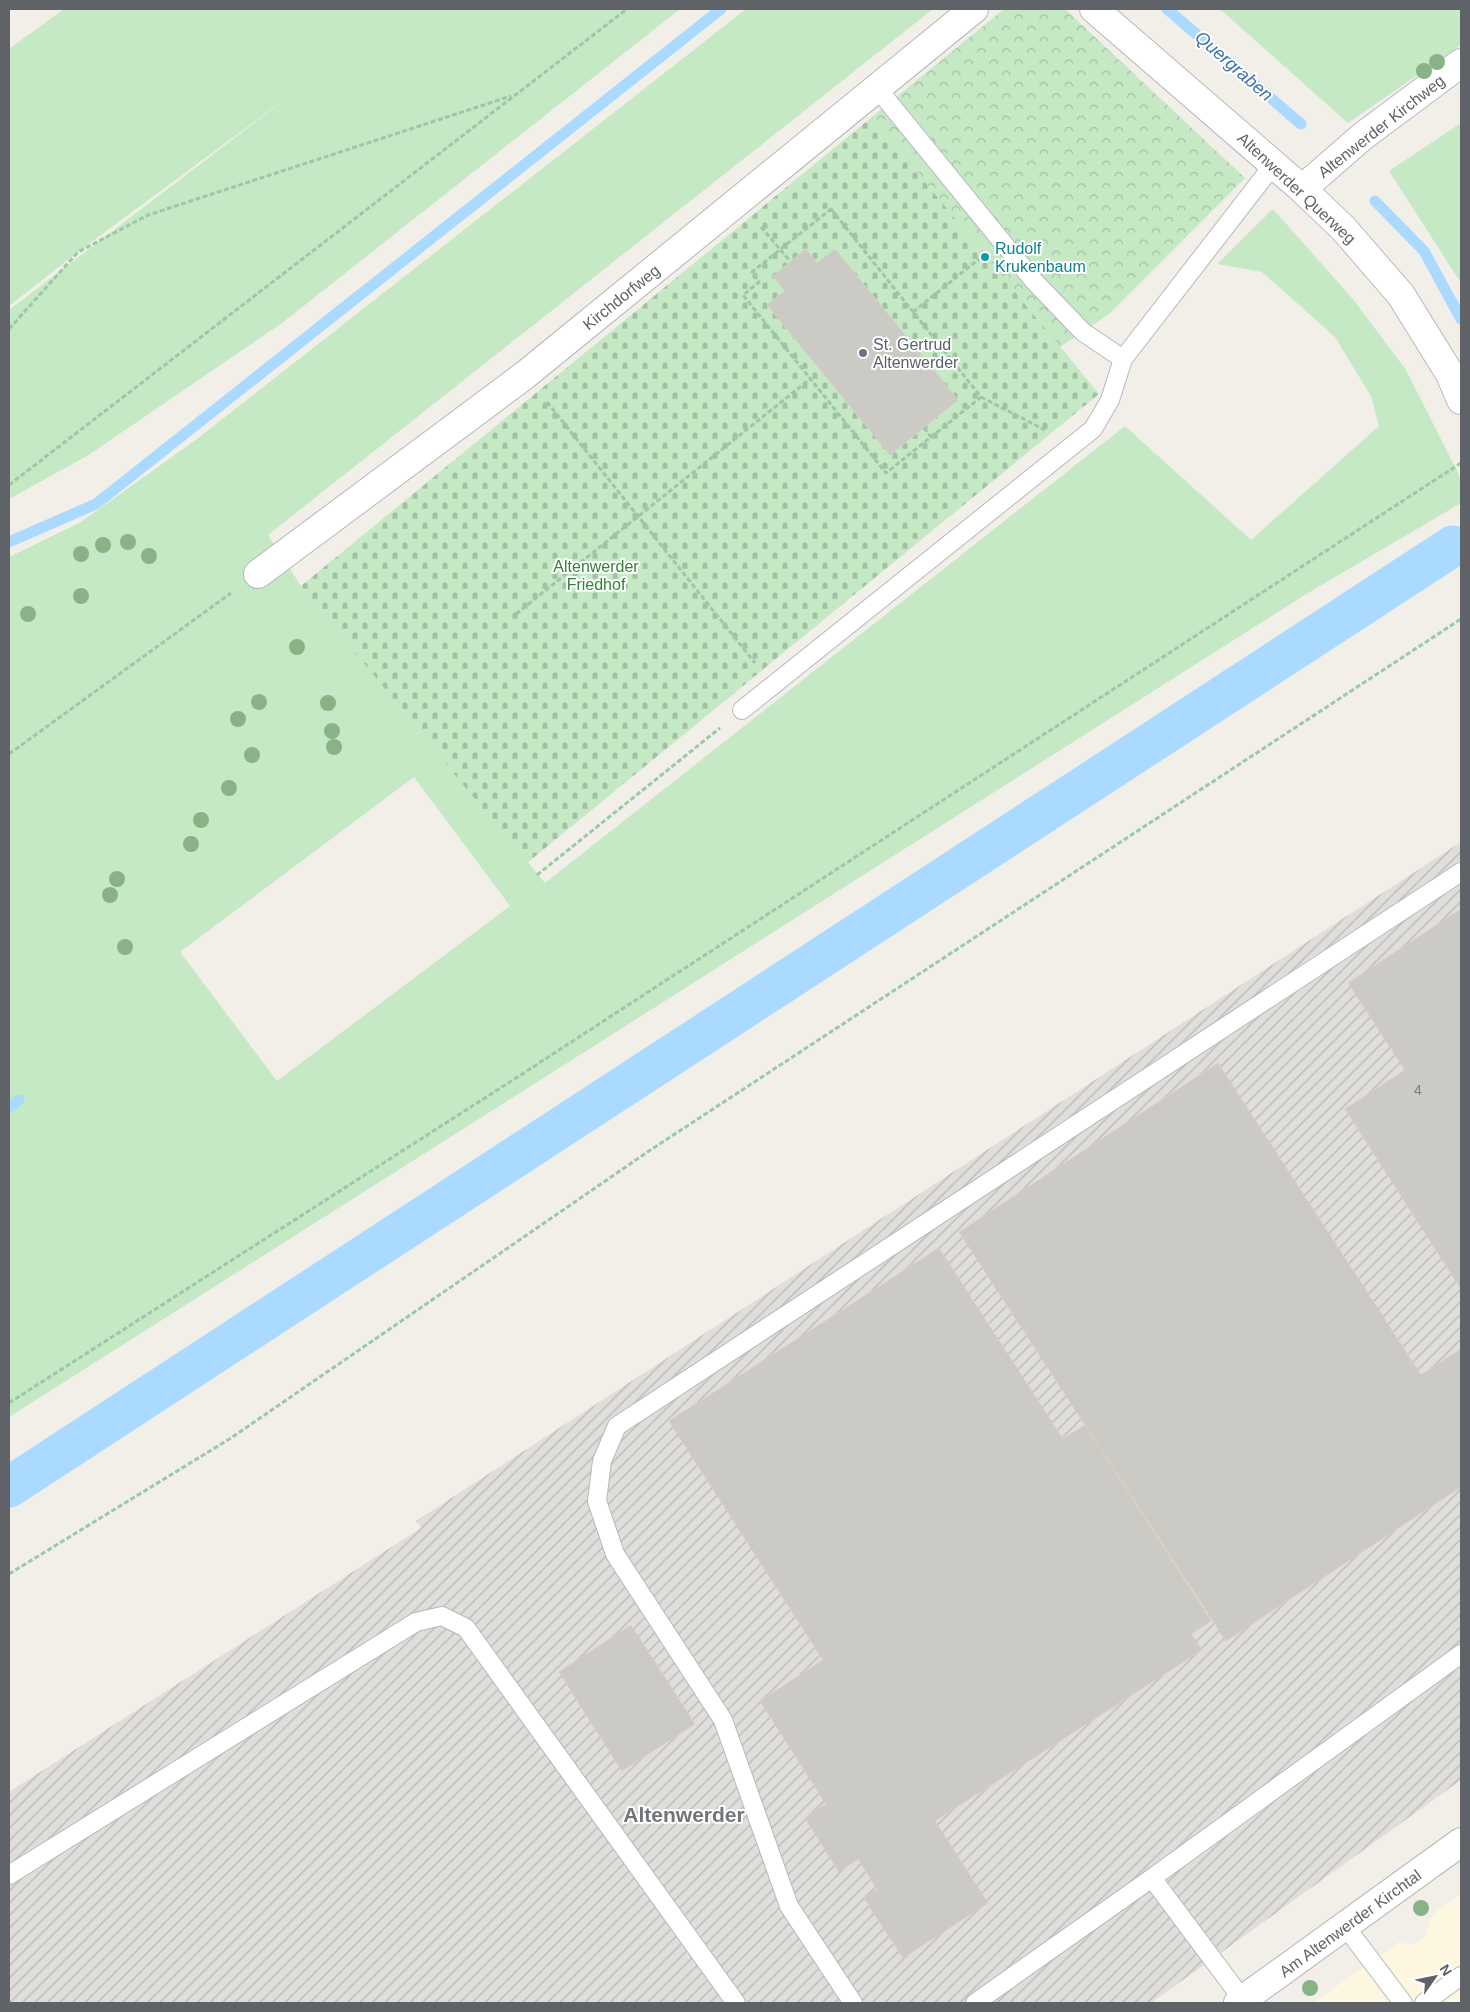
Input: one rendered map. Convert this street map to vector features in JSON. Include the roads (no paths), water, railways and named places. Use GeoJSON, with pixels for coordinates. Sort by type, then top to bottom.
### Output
{"type":"FeatureCollection","features":[{"type":"Feature","properties":{"kind":"street","name":"Kirchdorfweg"},"geometry":{"type":"LineString","coordinates":[[258,574],[524,375],[974,9]]}},
{"type":"Feature","properties":{"kind":"street","name":"Altenwerder Querweg"},"geometry":{"type":"LineString","coordinates":[[1094,9],[1274,164],[1343,228],[1401,295],[1450,374],[1461,400]]}},
{"type":"Feature","properties":{"kind":"street","name":"Altenwerder Kirchweg"},"geometry":{"type":"LineString","coordinates":[[1302,189],[1363,136],[1461,63]]}},
{"type":"Feature","properties":{"kind":"street","name":"Am Altenwerder Kirchtal"},"geometry":{"type":"LineString","coordinates":[[1241,2002],[1461,1842]]}},
{"type":"Feature","properties":{"kind":"lane"},"geometry":{"type":"LineString","coordinates":[[877,88],[1034,282],[1083,332],[1123,359]]}},
{"type":"Feature","properties":{"kind":"lane"},"geometry":{"type":"LineString","coordinates":[[742,710],[1093,429],[1110,400],[1123,359],[1274,164]]}},
{"type":"Feature","properties":{"kind":"lane"},"geometry":{"type":"LineString","coordinates":[[853,2003],[789,1906],[723,1720],[615,1554],[597,1501],[602,1461],[618,1426],[1461,872]]}},
{"type":"Feature","properties":{"kind":"lane"},"geometry":{"type":"LineString","coordinates":[[9,1875],[416,1622],[442,1616],[466,1628],[736,2003]]}},
{"type":"Feature","properties":{"kind":"lane"},"geometry":{"type":"LineString","coordinates":[[975,2003],[1152,1878],[1461,1654]]}},
{"type":"Feature","properties":{"kind":"lane"},"geometry":{"type":"LineString","coordinates":[[1152,1878],[1241,2002]]}},
{"type":"Feature","properties":{"kind":"lane"},"geometry":{"type":"LineString","coordinates":[[1346,1926],[1404,2003]]}},
{"type":"Feature","properties":{"kind":"lane"},"geometry":{"type":"LineString","coordinates":[[1424,2003],[1461,1976]]}},
{"type":"Feature","properties":{"kind":"waterway"},"geometry":{"type":"LineString","coordinates":[[9,542],[96,504],[721,9]]}},
{"type":"Feature","properties":{"kind":"waterway","name":"Quergraben"},"geometry":{"type":"LineString","coordinates":[[1167,9],[1301,124]]}},
{"type":"Feature","properties":{"kind":"waterway","name":"Quergraben"},"geometry":{"type":"LineString","coordinates":[[1375,201],[1424,251],[1461,319]]}},
{"type":"Feature","properties":{"kind":"waterway"},"geometry":{"type":"LineString","coordinates":[[9,1487],[1453,546]]}},
{"type":"Feature","properties":{"kind":"waterway"},"geometry":{"type":"LineString","coordinates":[[9,1108],[19,1100]]}},
{"type":"Feature","properties":{"kind":"place","name":"Rudolf Krukenbaum"},"geometry":{"type":"Point","coordinates":[985,257]}},
{"type":"Feature","properties":{"kind":"place","name":"St. Gertrud Altenwerder"},"geometry":{"type":"Point","coordinates":[863,353]}},
{"type":"Feature","properties":{"kind":"district","name":"Altenwerder"},"geometry":{"type":"Point","coordinates":[684,1815]}},
{"type":"Feature","properties":{"kind":"park label","name":"Altenwerder Friedhof"},"geometry":{"type":"Point","coordinates":[596,575]}}]}
